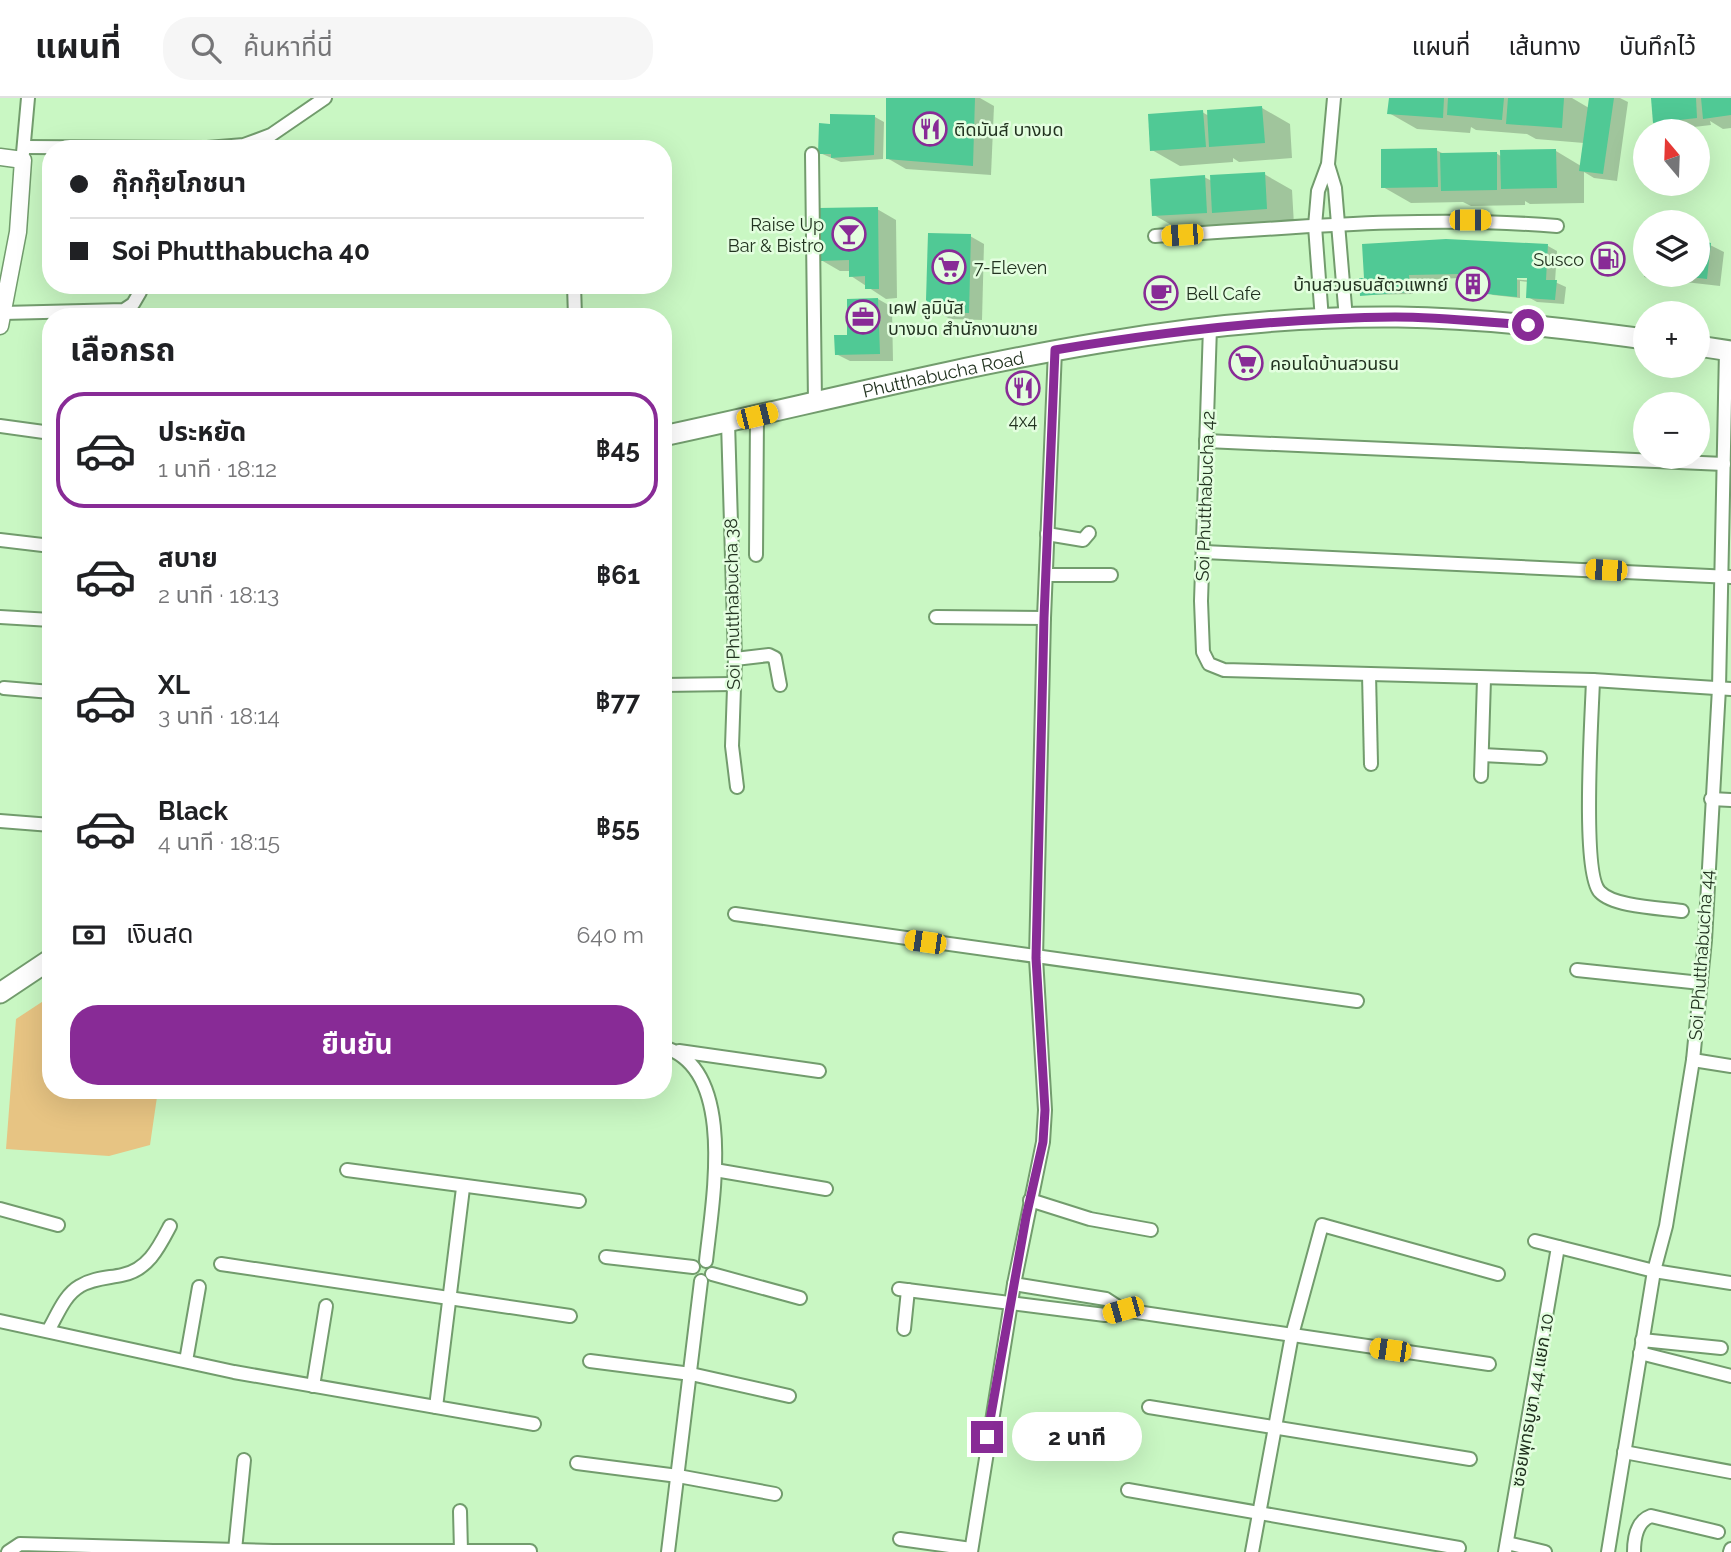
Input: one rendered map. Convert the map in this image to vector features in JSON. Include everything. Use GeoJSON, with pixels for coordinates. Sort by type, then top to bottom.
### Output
{"type":"FeatureCollection","features":[{"type":"Feature","properties":{"kind":"main road","name":"Phutthabucha Road"},"geometry":{"type":"LineString","coordinates":[[672,434],[1055,350],[1210,327],[1397,317],[1552,327],[1633,337]]}},
{"type":"Feature","properties":{"kind":"main road"},"geometry":{"type":"LineString","coordinates":[[1710,348],[1728,350]]}},
{"type":"Feature","properties":{"kind":"main road"},"geometry":{"type":"LineString","coordinates":[[0,993],[42,965]]}},
{"type":"Feature","properties":{"kind":"street"},"geometry":{"type":"LineString","coordinates":[[28,98],[20,217],[6,263],[2,319],[42,316]]}},
{"type":"Feature","properties":{"kind":"street"},"geometry":{"type":"LineString","coordinates":[[258,140],[271,135],[325,98]]}},
{"type":"Feature","properties":{"kind":"street"},"geometry":{"type":"LineString","coordinates":[[1322,320],[1315,226],[1318,191],[1328,164],[1334,98]]}},
{"type":"Feature","properties":{"kind":"street"},"geometry":{"type":"LineString","coordinates":[[0,157],[42,153]]}},
{"type":"Feature","properties":{"kind":"street"},"geometry":{"type":"LineString","coordinates":[[812,154],[815,402]]}},
{"type":"Feature","properties":{"kind":"street"},"geometry":{"type":"LineString","coordinates":[[1328,164],[1335,188],[1346,319]]}},
{"type":"Feature","properties":{"kind":"street"},"geometry":{"type":"LineString","coordinates":[[1155,236],[1339,224],[1490,220],[1558,226]]}},
{"type":"Feature","properties":{"kind":"street"},"geometry":{"type":"LineString","coordinates":[[127,308],[139,294]]}},
{"type":"Feature","properties":{"kind":"street","name":"Soi Phutthabucha 42"},"geometry":{"type":"LineString","coordinates":[[1210,327],[1203,552],[1203,652],[1209,664],[1224,670],[1369,674]]}},
{"type":"Feature","properties":{"kind":"street"},"geometry":{"type":"LineString","coordinates":[[900,1539],[971,1550],[1014,1284],[1043,1142],[1045,1110],[1036,958],[1044,618],[1055,350]]}},
{"type":"Feature","properties":{"kind":"street","name":"Soi Phutthabucha 44"},"geometry":{"type":"LineString","coordinates":[[1608,1552],[1654,1271],[1666,1226],[1693,1060],[1701,983],[1711,799],[1725,689],[1727,577],[1724,464],[1728,350]]}},
{"type":"Feature","properties":{"kind":"street"},"geometry":{"type":"LineString","coordinates":[[756,555],[757,416]]}},
{"type":"Feature","properties":{"kind":"street","name":"Soi Phutthabucha 38"},"geometry":{"type":"LineString","coordinates":[[728,422],[735,659],[732,746],[737,786]]}},
{"type":"Feature","properties":{"kind":"street"},"geometry":{"type":"LineString","coordinates":[[0,426],[42,432]]}},
{"type":"Feature","properties":{"kind":"street"},"geometry":{"type":"LineString","coordinates":[[1206,441],[1724,464]]}},
{"type":"Feature","properties":{"kind":"street"},"geometry":{"type":"LineString","coordinates":[[1047,534],[1083,540],[1089,533]]}},
{"type":"Feature","properties":{"kind":"street"},"geometry":{"type":"LineString","coordinates":[[0,540],[42,545]]}},
{"type":"Feature","properties":{"kind":"street"},"geometry":{"type":"LineString","coordinates":[[1203,552],[1727,577]]}},
{"type":"Feature","properties":{"kind":"street"},"geometry":{"type":"LineString","coordinates":[[1046,575],[1111,575]]}},
{"type":"Feature","properties":{"kind":"street"},"geometry":{"type":"LineString","coordinates":[[0,617],[42,619]]}},
{"type":"Feature","properties":{"kind":"street"},"geometry":{"type":"LineString","coordinates":[[936,617],[1044,618]]}},
{"type":"Feature","properties":{"kind":"street"},"geometry":{"type":"LineString","coordinates":[[735,659],[769,655],[775,658],[780,685]]}},
{"type":"Feature","properties":{"kind":"street"},"geometry":{"type":"LineString","coordinates":[[1371,764],[1369,674],[1593,680],[1725,689]]}},
{"type":"Feature","properties":{"kind":"street"},"geometry":{"type":"LineString","coordinates":[[1481,776],[1484,679]]}},
{"type":"Feature","properties":{"kind":"street"},"geometry":{"type":"LineString","coordinates":[[1593,680],[1589,849],[1595,884],[1600,893],[1619,902],[1682,911]]}},
{"type":"Feature","properties":{"kind":"street"},"geometry":{"type":"LineString","coordinates":[[672,685],[733,684]]}},
{"type":"Feature","properties":{"kind":"street"},"geometry":{"type":"LineString","coordinates":[[4,688],[42,691]]}},
{"type":"Feature","properties":{"kind":"street"},"geometry":{"type":"LineString","coordinates":[[1482,755],[1539,758]]}},
{"type":"Feature","properties":{"kind":"street"},"geometry":{"type":"LineString","coordinates":[[1711,799],[1731,800]]}},
{"type":"Feature","properties":{"kind":"street"},"geometry":{"type":"LineString","coordinates":[[0,821],[42,824]]}},
{"type":"Feature","properties":{"kind":"street"},"geometry":{"type":"LineString","coordinates":[[735,914],[1357,1001]]}},
{"type":"Feature","properties":{"kind":"street"},"geometry":{"type":"LineString","coordinates":[[1577,970],[1701,983]]}},
{"type":"Feature","properties":{"kind":"street"},"geometry":{"type":"LineString","coordinates":[[672,1049],[819,1071]]}},
{"type":"Feature","properties":{"kind":"street"},"geometry":{"type":"LineString","coordinates":[[678,1051],[695,1068],[712,1107],[715,1170],[706,1261]]}},
{"type":"Feature","properties":{"kind":"street"},"geometry":{"type":"LineString","coordinates":[[1693,1060],[1731,1066]]}},
{"type":"Feature","properties":{"kind":"street"},"geometry":{"type":"LineString","coordinates":[[347,1170],[463,1188],[579,1201]]}},
{"type":"Feature","properties":{"kind":"street"},"geometry":{"type":"LineString","coordinates":[[715,1170],[826,1189]]}},
{"type":"Feature","properties":{"kind":"street"},"geometry":{"type":"LineString","coordinates":[[436,1407],[463,1188]]}},
{"type":"Feature","properties":{"kind":"street"},"geometry":{"type":"LineString","coordinates":[[1030,1200],[1090,1219],[1151,1230]]}},
{"type":"Feature","properties":{"kind":"street"},"geometry":{"type":"LineString","coordinates":[[0,1209],[58,1225]]}},
{"type":"Feature","properties":{"kind":"street"},"geometry":{"type":"LineString","coordinates":[[1252,1552],[1292,1335],[1322,1225],[1498,1274]]}},
{"type":"Feature","properties":{"kind":"street"},"geometry":{"type":"LineString","coordinates":[[48,1331],[68,1295],[79,1286],[96,1279],[126,1275],[142,1266],[152,1258],[170,1226]]}},
{"type":"Feature","properties":{"kind":"street"},"geometry":{"type":"LineString","coordinates":[[1535,1241],[1654,1271],[1731,1283]]}},
{"type":"Feature","properties":{"kind":"street","name":"ซอยพุทธบูชา 44 แยก 10"},"geometry":{"type":"LineString","coordinates":[[1506,1547],[1558,1247]]}},
{"type":"Feature","properties":{"kind":"street"},"geometry":{"type":"LineString","coordinates":[[606,1257],[693,1267]]}},
{"type":"Feature","properties":{"kind":"street"},"geometry":{"type":"LineString","coordinates":[[706,1261],[697,1262],[693,1267],[694,1276],[800,1298]]}},
{"type":"Feature","properties":{"kind":"street"},"geometry":{"type":"LineString","coordinates":[[668,1552],[691,1374],[707,1278],[713,1268],[706,1261]]}},
{"type":"Feature","properties":{"kind":"street"},"geometry":{"type":"LineString","coordinates":[[221,1264],[570,1316]]}},
{"type":"Feature","properties":{"kind":"street"},"geometry":{"type":"LineString","coordinates":[[1014,1284],[1106,1299],[1123,1310]]}},
{"type":"Feature","properties":{"kind":"street"},"geometry":{"type":"LineString","coordinates":[[186,1360],[199,1287]]}},
{"type":"Feature","properties":{"kind":"street"},"geometry":{"type":"LineString","coordinates":[[904,1329],[904,1290],[1105,1315],[1123,1310],[1489,1364]]}},
{"type":"Feature","properties":{"kind":"street"},"geometry":{"type":"LineString","coordinates":[[313,1386],[326,1306]]}},
{"type":"Feature","properties":{"kind":"street"},"geometry":{"type":"LineString","coordinates":[[0,1321],[313,1386],[534,1424]]}},
{"type":"Feature","properties":{"kind":"street"},"geometry":{"type":"LineString","coordinates":[[1641,1347],[1721,1348]]}},
{"type":"Feature","properties":{"kind":"street"},"geometry":{"type":"LineString","coordinates":[[1641,1347],[1731,1376]]}},
{"type":"Feature","properties":{"kind":"street"},"geometry":{"type":"LineString","coordinates":[[590,1361],[691,1374],[789,1396]]}},
{"type":"Feature","properties":{"kind":"street"},"geometry":{"type":"LineString","coordinates":[[1149,1407],[1275,1425],[1471,1459]]}},
{"type":"Feature","properties":{"kind":"street"},"geometry":{"type":"LineString","coordinates":[[1624,1452],[1731,1472]]}},
{"type":"Feature","properties":{"kind":"street"},"geometry":{"type":"LineString","coordinates":[[235,1550],[244,1460]]}},
{"type":"Feature","properties":{"kind":"street"},"geometry":{"type":"LineString","coordinates":[[576,1463],[678,1476],[775,1494]]}},
{"type":"Feature","properties":{"kind":"street"},"geometry":{"type":"LineString","coordinates":[[1128,1490],[1459,1548]]}},
{"type":"Feature","properties":{"kind":"street"},"geometry":{"type":"LineString","coordinates":[[460,1511],[461,1551]]}},
{"type":"Feature","properties":{"kind":"street"},"geometry":{"type":"LineString","coordinates":[[1634,1552],[1642,1520],[1651,1516],[1718,1532]]}},
{"type":"Feature","properties":{"kind":"street"},"geometry":{"type":"LineString","coordinates":[[1611,1531],[1636,1537]]}},
{"type":"Feature","properties":{"kind":"street"},"geometry":{"type":"LineString","coordinates":[[8,1552],[20,1544],[273,1552],[530,1551]]}},
{"type":"Feature","properties":{"kind":"street"},"geometry":{"type":"LineString","coordinates":[[1506,1547],[1545,1552]]}},
{"type":"Feature","properties":{"kind":"shaded area"},"geometry":{"type":"Polygon","coordinates":[[[42,1002],[42,1099],[157,1099],[150,1145],[109,1156],[6,1149],[16,1019],[42,1002]]]}},
{"type":"Feature","properties":{"kind":"building","name":"ติดมันส์ บางมด"},"geometry":{"type":"Polygon","coordinates":[[[886,98],[975,98],[973,166],[886,159],[886,98]]]}},
{"type":"Feature","properties":{"kind":"building"},"geometry":{"type":"Polygon","coordinates":[[[1389,98],[1444,98],[1443,118],[1387,114],[1389,98]]]}},
{"type":"Feature","properties":{"kind":"building"},"geometry":{"type":"Polygon","coordinates":[[[1448,98],[1504,98],[1502,120],[1447,115],[1448,98]]]}},
{"type":"Feature","properties":{"kind":"building"},"geometry":{"type":"Polygon","coordinates":[[[1508,98],[1564,98],[1562,128],[1506,124],[1508,98]]]}},
{"type":"Feature","properties":{"kind":"building"},"geometry":{"type":"Polygon","coordinates":[[[1589,98],[1614,98],[1603,174],[1579,171],[1589,98]]]}},
{"type":"Feature","properties":{"kind":"building"},"geometry":{"type":"Polygon","coordinates":[[[1651,98],[1696,98],[1697,118],[1653,119],[1651,98]]]}},
{"type":"Feature","properties":{"kind":"building"},"geometry":{"type":"Polygon","coordinates":[[[1701,98],[1731,98],[1731,115],[1703,119],[1701,98]]]}},
{"type":"Feature","properties":{"kind":"building"},"geometry":{"type":"Polygon","coordinates":[[[1262,106],[1265,143],[1209,147],[1207,110],[1262,106]]]}},
{"type":"Feature","properties":{"kind":"building"},"geometry":{"type":"Polygon","coordinates":[[[1203,110],[1206,147],[1150,151],[1148,114],[1203,110]]]}},
{"type":"Feature","properties":{"kind":"building"},"geometry":{"type":"Polygon","coordinates":[[[830,114],[875,115],[874,155],[831,158],[831,154],[818,154],[819,123],[830,124],[830,114]]]}},
{"type":"Feature","properties":{"kind":"building"},"geometry":{"type":"Polygon","coordinates":[[[1437,148],[1438,187],[1381,188],[1381,149],[1437,148]]]}},
{"type":"Feature","properties":{"kind":"building"},"geometry":{"type":"Polygon","coordinates":[[[1556,149],[1557,188],[1501,189],[1500,150],[1556,149]]]}},
{"type":"Feature","properties":{"kind":"building"},"geometry":{"type":"Polygon","coordinates":[[[1497,152],[1497,190],[1441,191],[1440,153],[1497,152]]]}},
{"type":"Feature","properties":{"kind":"building"},"geometry":{"type":"Polygon","coordinates":[[[1265,172],[1267,209],[1212,213],[1210,175],[1265,172]]]}},
{"type":"Feature","properties":{"kind":"building"},"geometry":{"type":"Polygon","coordinates":[[[1205,175],[1207,213],[1152,216],[1150,179],[1205,175]]]}},
{"type":"Feature","properties":{"kind":"building","name":"Raise Up Bar & Bistro"},"geometry":{"type":"Polygon","coordinates":[[[878,207],[879,289],[865,289],[865,276],[849,277],[849,260],[820,261],[819,208],[878,207]]]}},
{"type":"Feature","properties":{"kind":"building","name":"7-Eleven"},"geometry":{"type":"Polygon","coordinates":[[[928,233],[971,234],[969,313],[935,312],[926,300],[928,233]]]}},
{"type":"Feature","properties":{"kind":"building"},"geometry":{"type":"Polygon","coordinates":[[[1446,239],[1548,244],[1546,280],[1557,280],[1555,300],[1526,298],[1527,278],[1517,278],[1517,297],[1487,294],[1487,275],[1478,275],[1477,293],[1459,293],[1459,274],[1409,275],[1410,292],[1360,296],[1359,278],[1364,278],[1362,244],[1446,239]]]}},
{"type":"Feature","properties":{"kind":"building","name":"เคฟ ลูมินัส บางมด สำนักงานขาย"},"geometry":{"type":"Polygon","coordinates":[[[878,298],[880,354],[835,355],[834,335],[847,335],[847,299],[878,298]]]}},
{"type":"Feature","properties":{"kind":"place","name":"ติดมันส์ บางมด"},"geometry":{"type":"Point","coordinates":[930,129]}},
{"type":"Feature","properties":{"kind":"place","name":"Raise Up Bar & Bistro"},"geometry":{"type":"Point","coordinates":[849,234]}},
{"type":"Feature","properties":{"kind":"place","name":"Susco"},"geometry":{"type":"Point","coordinates":[1608,259]}},
{"type":"Feature","properties":{"kind":"place","name":"7-Eleven"},"geometry":{"type":"Point","coordinates":[949,267]}},
{"type":"Feature","properties":{"kind":"place","name":"บ้านสวนธนสัตวแพทย์"},"geometry":{"type":"Point","coordinates":[1473,284]}},
{"type":"Feature","properties":{"kind":"place","name":"Bell Cafe"},"geometry":{"type":"Point","coordinates":[1161,293]}},
{"type":"Feature","properties":{"kind":"place","name":"เคฟ ลูมินัส บางมด สำนักงานขาย"},"geometry":{"type":"Point","coordinates":[863,317]}},
{"type":"Feature","properties":{"kind":"place","name":"คอนโดบ้านสวนธน"},"geometry":{"type":"Point","coordinates":[1246,363]}},
{"type":"Feature","properties":{"kind":"place","name":"4x4"},"geometry":{"type":"Point","coordinates":[1023,388]}},
{"type":"Feature","properties":{"kind":"route"},"geometry":{"type":"LineString","coordinates":[[987,1437],[1026,1217],[1043,1142],[1045,1110],[1036,958],[1044,618],[1055,350],[1210,327],[1322,320],[1397,317],[1528,325]]}}]}
